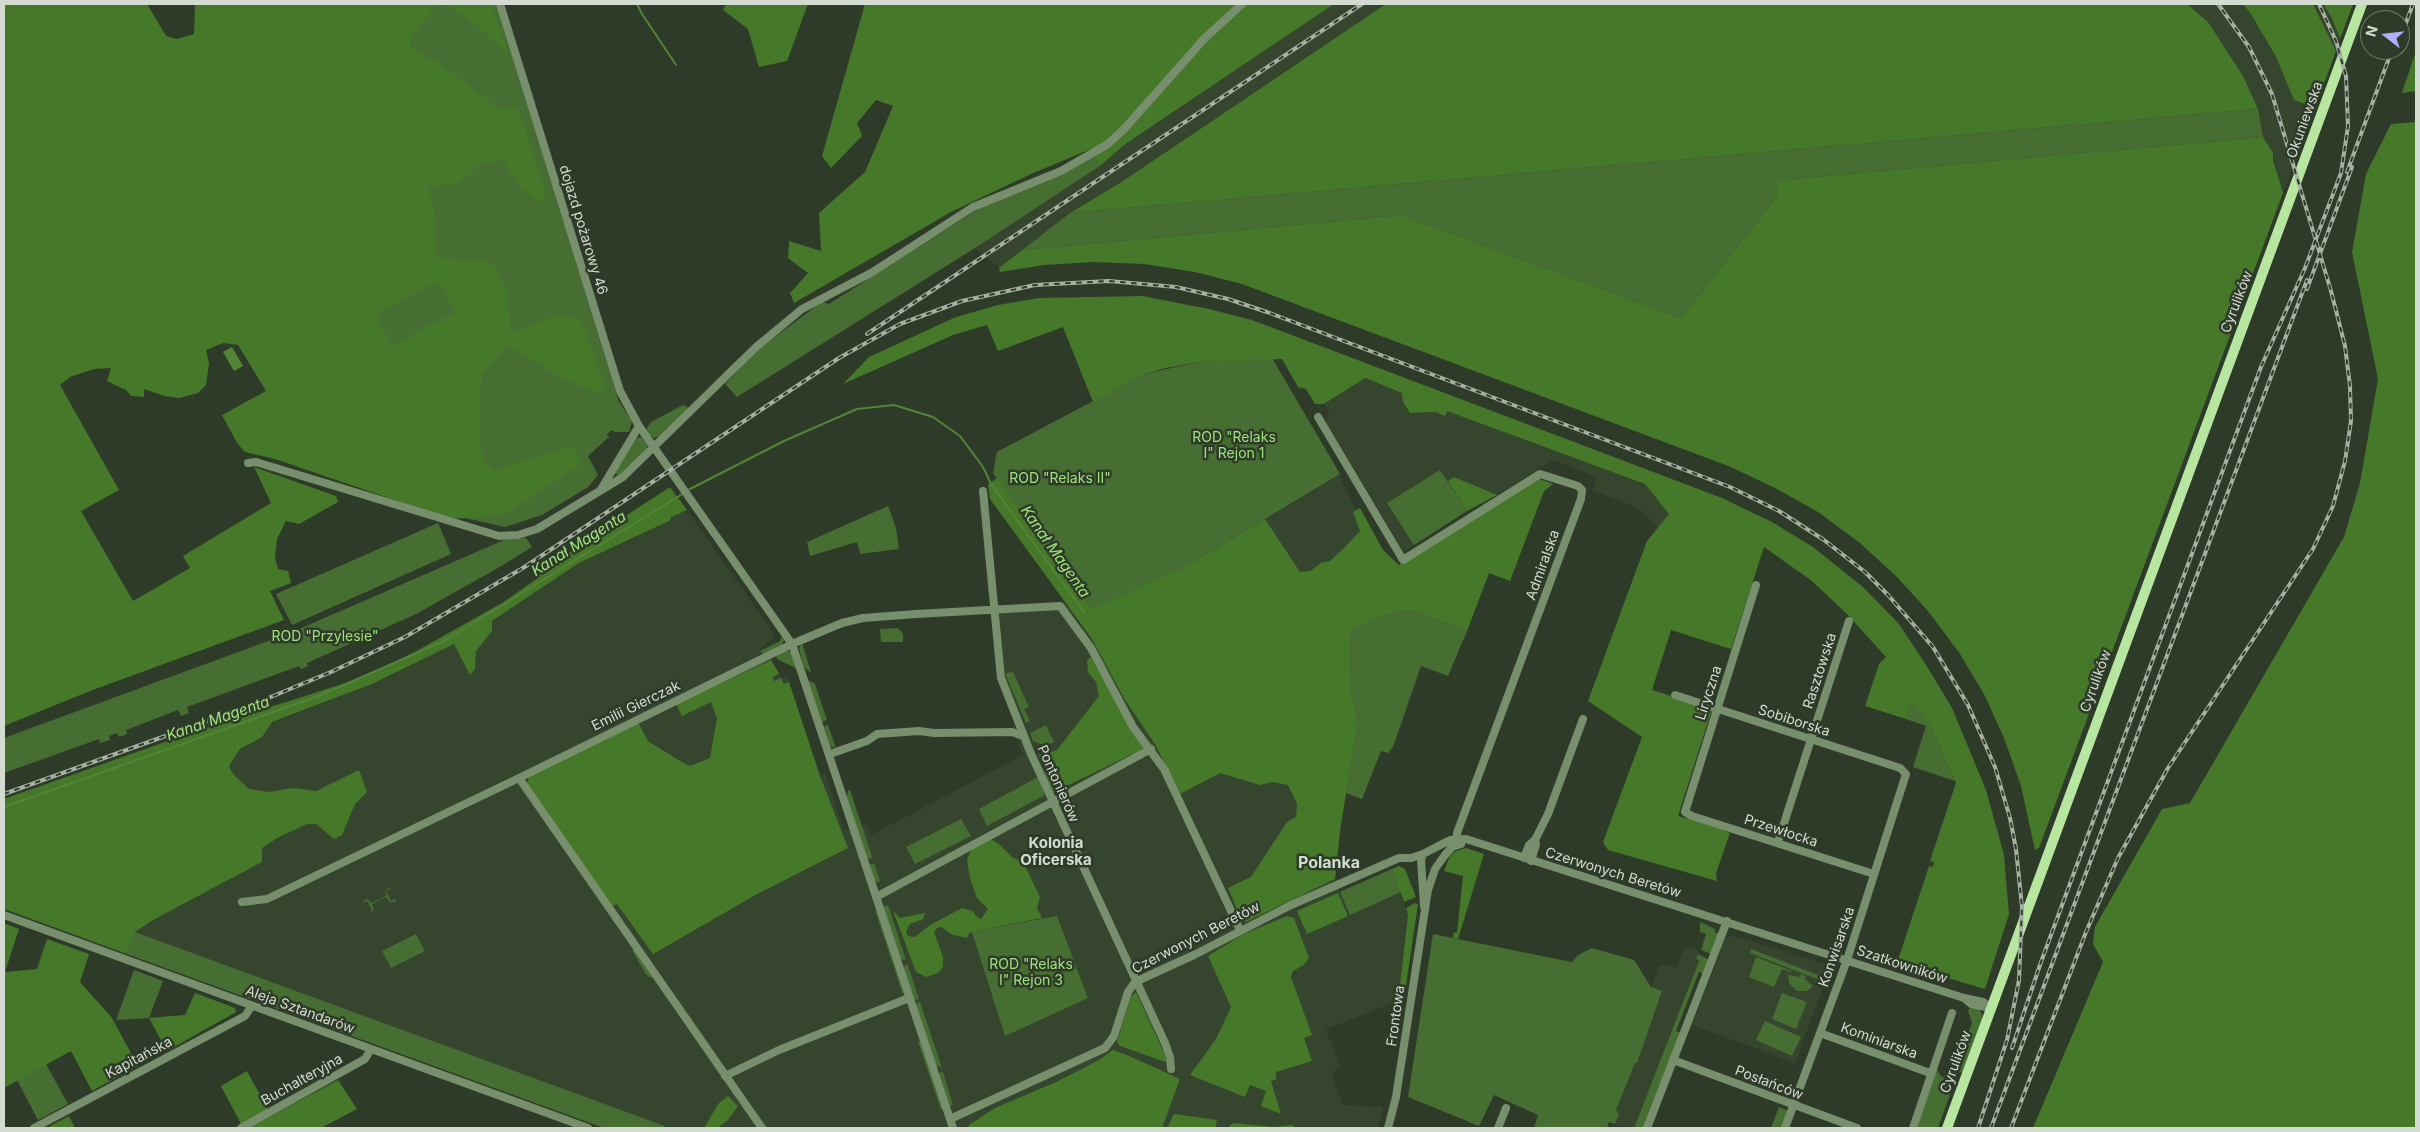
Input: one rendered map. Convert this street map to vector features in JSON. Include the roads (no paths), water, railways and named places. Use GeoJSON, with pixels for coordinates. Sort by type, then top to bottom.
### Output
{"type":"FeatureCollection","features":[{"type":"Feature","properties":{"kind":"main road","name":"Okuniewska"},"geometry":{"type":"LineString","coordinates":[[2273,245],[2362,4]]}},
{"type":"Feature","properties":{"kind":"main road","name":"Cyrulików"},"geometry":{"type":"LineString","coordinates":[[1947,1128],[2273,245]]}},
{"type":"Feature","properties":{"kind":"street","name":"dojazd pożarowy 46"},"geometry":{"type":"LineString","coordinates":[[500,4],[620,391],[639,426],[792,644],[953,1128]]}},
{"type":"Feature","properties":{"kind":"street"},"geometry":{"type":"LineString","coordinates":[[248,463],[256,462],[499,536],[518,535],[537,530],[623,477],[756,347],[802,309],[871,273],[973,207],[1060,171],[1108,144],[1125,128],[1204,38],[1242,4]]}},
{"type":"Feature","properties":{"kind":"street","name":"Admiralska"},"geometry":{"type":"LineString","coordinates":[[1318,417],[1402,560],[1540,474],[1578,486],[1582,490],[1581,499],[1458,830],[1457,842]]}},
{"type":"Feature","properties":{"kind":"street"},"geometry":{"type":"LineString","coordinates":[[599,492],[639,426]]}},
{"type":"Feature","properties":{"kind":"street","name":"Pontonierów"},"geometry":{"type":"LineString","coordinates":[[983,491],[1000,678],[1053,803],[1167,1050],[1171,1070]]}},
{"type":"Feature","properties":{"kind":"street","name":"Liryczna"},"geometry":{"type":"LineString","coordinates":[[1685,809],[1756,585]]}},
{"type":"Feature","properties":{"kind":"street","name":"Emilii Gierczak"},"geometry":{"type":"LineString","coordinates":[[242,902],[267,899],[792,644],[855,619],[1060,606],[1091,648],[1133,727],[1152,749]]}},
{"type":"Feature","properties":{"kind":"street","name":"Rasztowska"},"geometry":{"type":"LineString","coordinates":[[1778,842],[1849,621]]}},
{"type":"Feature","properties":{"kind":"street","name":"Sobiborska"},"geometry":{"type":"LineString","coordinates":[[1675,695],[1900,768],[1905,772]]}},
{"type":"Feature","properties":{"kind":"street"},"geometry":{"type":"LineString","coordinates":[[1528,859],[1548,814],[1583,719]]}},
{"type":"Feature","properties":{"kind":"street"},"geometry":{"type":"LineString","coordinates":[[1012,732],[1018,724]]}},
{"type":"Feature","properties":{"kind":"street"},"geometry":{"type":"LineString","coordinates":[[830,754],[867,742],[877,734],[919,731],[934,734],[1012,732],[1023,736]]}},
{"type":"Feature","properties":{"kind":"street"},"geometry":{"type":"LineString","coordinates":[[876,896],[1152,749],[1164,769],[1240,930]]}},
{"type":"Feature","properties":{"kind":"street","name":"Konwisarska"},"geometry":{"type":"LineString","coordinates":[[1785,1128],[1847,960],[1906,778],[1905,772]]}},
{"type":"Feature","properties":{"kind":"street"},"geometry":{"type":"LineString","coordinates":[[519,778],[762,1128]]}},
{"type":"Feature","properties":{"kind":"street","name":"Przewłocka"},"geometry":{"type":"LineString","coordinates":[[1685,809],[1688,815],[1874,874]]}},
{"type":"Feature","properties":{"kind":"street"},"geometry":{"type":"LineString","coordinates":[[1422,864],[1423,854],[1450,840],[1457,842]]}},
{"type":"Feature","properties":{"kind":"street"},"geometry":{"type":"LineString","coordinates":[[1411,858],[1428,869],[1435,869],[1449,849],[1457,842]]}},
{"type":"Feature","properties":{"kind":"street","name":"Czerwonych Beretów"},"geometry":{"type":"LineString","coordinates":[[1457,842],[1473,842],[1718,918]]}},
{"type":"Feature","properties":{"kind":"street"},"geometry":{"type":"LineString","coordinates":[[1432,850],[1440,854],[1441,861]]}},
{"type":"Feature","properties":{"kind":"street","name":"Czerwonych Beretów"},"geometry":{"type":"LineString","coordinates":[[950,1119],[1105,1048],[1114,1036],[1128,992],[1135,982],[1196,954],[1291,905],[1399,858],[1411,858],[1423,854]]}},
{"type":"Feature","properties":{"kind":"street","name":"Frontowa"},"geometry":{"type":"LineString","coordinates":[[1422,864],[1424,906]]}},
{"type":"Feature","properties":{"kind":"street","name":"Frontowa"},"geometry":{"type":"LineString","coordinates":[[1388,1128],[1396,1097],[1424,906],[1435,869]]}},
{"type":"Feature","properties":{"kind":"street","name":"Aleja Sztandarów"},"geometry":{"type":"LineString","coordinates":[[4,915],[576,1126],[588,1128]]}},
{"type":"Feature","properties":{"kind":"street","name":"Szatkowników"},"geometry":{"type":"LineString","coordinates":[[1718,918],[1964,998],[1983,1002],[1990,1008]]}},
{"type":"Feature","properties":{"kind":"street"},"geometry":{"type":"LineString","coordinates":[[1647,1128],[1727,922]]}},
{"type":"Feature","properties":{"kind":"street"},"geometry":{"type":"LineString","coordinates":[[725,1076],[779,1050],[910,998]]}},
{"type":"Feature","properties":{"kind":"street","name":"Kapitańska"},"geometry":{"type":"LineString","coordinates":[[34,1128],[45,1126],[245,1016],[252,1006]]}},
{"type":"Feature","properties":{"kind":"street"},"geometry":{"type":"LineString","coordinates":[[1913,1128],[1929,1083],[1930,1073],[1952,1013]]}},
{"type":"Feature","properties":{"kind":"street","name":"Kominiarska"},"geometry":{"type":"LineString","coordinates":[[1820,1033],[1930,1073]]}},
{"type":"Feature","properties":{"kind":"street","name":"Buchalteryjna"},"geometry":{"type":"LineString","coordinates":[[241,1128],[365,1059],[371,1049]]}},
{"type":"Feature","properties":{"kind":"street","name":"Posłańców"},"geometry":{"type":"LineString","coordinates":[[1673,1060],[1857,1128]]}},
{"type":"Feature","properties":{"kind":"street"},"geometry":{"type":"LineString","coordinates":[[1498,1128],[1506,1108]]}},
{"type":"Feature","properties":{"kind":"waterway"},"geometry":{"type":"LineString","coordinates":[[637,4],[676,65]]}},
{"type":"Feature","properties":{"kind":"waterway","name":"Kanał Magenta"},"geometry":{"type":"LineString","coordinates":[[688,490],[784,441],[857,409],[894,405],[933,417],[960,436],[983,467],[991,484],[1084,612]]}},
{"type":"Feature","properties":{"kind":"waterway","name":"Kanał Magenta"},"geometry":{"type":"LineString","coordinates":[[4,807],[321,695],[444,641],[684,493]]}},
{"type":"Feature","properties":{"kind":"railway"},"geometry":{"type":"LineString","coordinates":[[867,334],[1362,4]]}},
{"type":"Feature","properties":{"kind":"railway"},"geometry":{"type":"LineString","coordinates":[[2011,1128],[2086,932],[2118,858],[2168,768],[2313,549],[2333,506],[2345,461],[2351,421],[2350,386],[2345,346],[2331,291],[2272,94],[2249,47],[2218,4]]}},
{"type":"Feature","properties":{"kind":"railway"},"geometry":{"type":"LineString","coordinates":[[2012,1048],[2041,962],[2261,367],[2305,268],[2341,173],[2348,126],[2346,76],[2336,41],[2319,4]]}},
{"type":"Feature","properties":{"kind":"railway"},"geometry":{"type":"LineString","coordinates":[[2410,12],[2413,4]]}},
{"type":"Feature","properties":{"kind":"railway"},"geometry":{"type":"LineString","coordinates":[[2347,172],[2388,60]]}},
{"type":"Feature","properties":{"kind":"railway"},"geometry":{"type":"LineString","coordinates":[[2307,289],[2352,167]]}},
{"type":"Feature","properties":{"kind":"railway"},"geometry":{"type":"LineString","coordinates":[[1991,1128],[2307,280]]}},
{"type":"Feature","properties":{"kind":"railway"},"geometry":{"type":"LineString","coordinates":[[4,794],[249,706],[331,672],[405,637],[523,568],[839,358],[900,324],[962,301],[1035,285],[1109,281],[1176,287],[1228,299],[1267,312],[1730,487],[1779,511],[1824,540],[1865,572],[1888,595],[1933,647],[1968,705],[1995,767],[2010,818],[2016,849],[2022,907],[2019,980],[2007,1040],[1978,1128]]}},
{"type":"Feature","properties":{"kind":"district","name":"Kolonia Oficerska"},"geometry":{"type":"Point","coordinates":[1056,852]}},
{"type":"Feature","properties":{"kind":"district","name":"Polanka"},"geometry":{"type":"Point","coordinates":[1329,863]}},
{"type":"Feature","properties":{"kind":"park label","name":"ROD \"Relaks I\" Rejon 1"},"geometry":{"type":"Point","coordinates":[1234,446]}},
{"type":"Feature","properties":{"kind":"park label","name":"ROD \"Relaks II\""},"geometry":{"type":"Point","coordinates":[1060,479]}},
{"type":"Feature","properties":{"kind":"park label","name":"ROD \"Przylesie\""},"geometry":{"type":"Point","coordinates":[325,637]}},
{"type":"Feature","properties":{"kind":"park label","name":"ROD \"Relaks I\" Rejon 3"},"geometry":{"type":"Point","coordinates":[1031,974]}}]}
